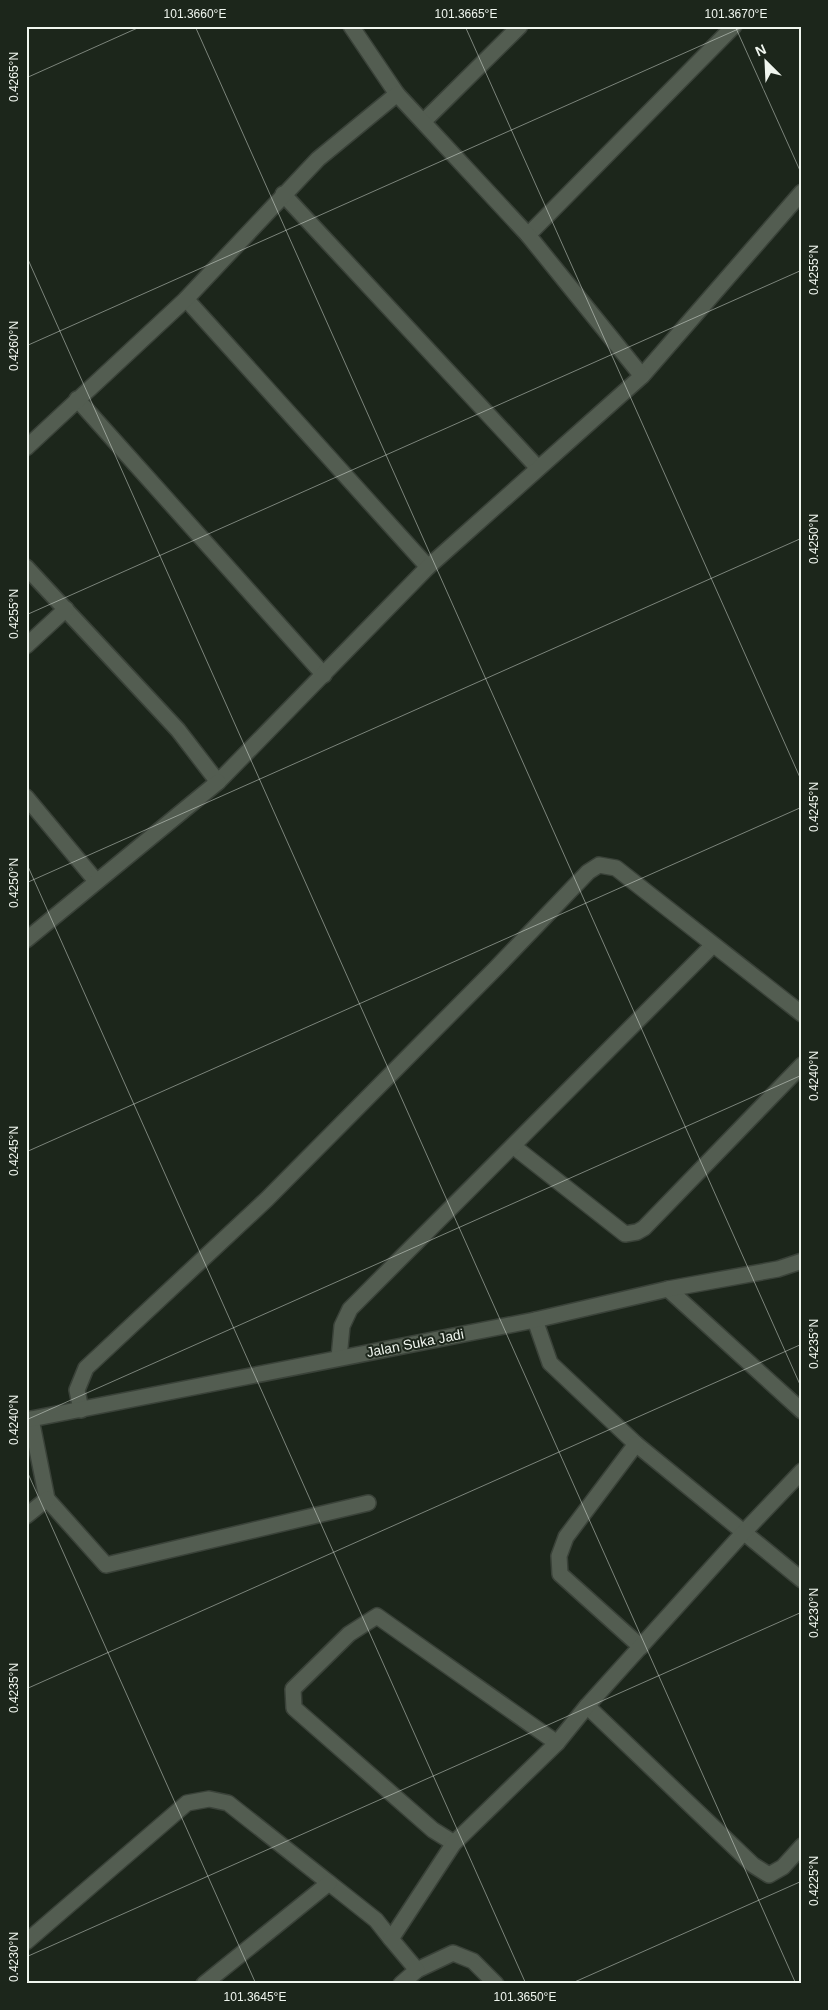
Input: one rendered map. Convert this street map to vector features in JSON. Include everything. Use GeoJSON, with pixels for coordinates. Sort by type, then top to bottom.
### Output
{"type":"FeatureCollection","features":[{"type":"Feature","properties":{"kind":"street"},"geometry":{"type":"LineString","coordinates":[[350,26],[397,94],[424,121],[528,236],[642,376]]}},
{"type":"Feature","properties":{"kind":"street"},"geometry":{"type":"LineString","coordinates":[[424,121],[520,26]]}},
{"type":"Feature","properties":{"kind":"street"},"geometry":{"type":"LineString","coordinates":[[528,236],[734,26]]}},
{"type":"Feature","properties":{"kind":"street"},"geometry":{"type":"LineString","coordinates":[[26,448],[186,299],[318,159],[397,94]]}},
{"type":"Feature","properties":{"kind":"street"},"geometry":{"type":"LineString","coordinates":[[26,940],[218,782],[428,567],[642,376],[802,192]]}},
{"type":"Feature","properties":{"kind":"street"},"geometry":{"type":"LineString","coordinates":[[283,194],[538,468]]}},
{"type":"Feature","properties":{"kind":"street"},"geometry":{"type":"LineString","coordinates":[[186,299],[428,567]]}},
{"type":"Feature","properties":{"kind":"street"},"geometry":{"type":"LineString","coordinates":[[78,399],[324,675]]}},
{"type":"Feature","properties":{"kind":"street"},"geometry":{"type":"LineString","coordinates":[[26,567],[178,730],[218,782]]}},
{"type":"Feature","properties":{"kind":"street"},"geometry":{"type":"LineString","coordinates":[[26,646],[66,609]]}},
{"type":"Feature","properties":{"kind":"street"},"geometry":{"type":"LineString","coordinates":[[26,797],[96,881]]}},
{"type":"Feature","properties":{"kind":"street"},"geometry":{"type":"LineString","coordinates":[[81,1410],[77,1390],[86,1368],[267,1199],[496,968],[588,872],[599,865],[616,868],[802,1014]]}},
{"type":"Feature","properties":{"kind":"street"},"geometry":{"type":"LineString","coordinates":[[339,1358],[342,1326],[350,1309],[713,945]]}},
{"type":"Feature","properties":{"kind":"street"},"geometry":{"type":"LineString","coordinates":[[513,1146],[625,1234],[637,1232],[644,1228],[802,1065]]}},
{"type":"Feature","properties":{"kind":"street","name":"Jalan Suka Jadi"},"geometry":{"type":"LineString","coordinates":[[29,1419],[535,1320],[668,1290],[778,1269],[802,1261]]}},
{"type":"Feature","properties":{"kind":"street"},"geometry":{"type":"LineString","coordinates":[[668,1290],[802,1411]]}},
{"type":"Feature","properties":{"kind":"street"},"geometry":{"type":"LineString","coordinates":[[535,1320],[550,1363],[636,1444],[802,1580]]}},
{"type":"Feature","properties":{"kind":"street"},"geometry":{"type":"LineString","coordinates":[[29,1419],[47,1499],[106,1565],[368,1503]]}},
{"type":"Feature","properties":{"kind":"street"},"geometry":{"type":"LineString","coordinates":[[636,1444],[566,1537],[559,1556],[560,1574],[641,1647]]}},
{"type":"Feature","properties":{"kind":"street"},"geometry":{"type":"LineString","coordinates":[[391,1939],[454,1843],[557,1744],[587,1706],[744,1532],[802,1471]]}},
{"type":"Feature","properties":{"kind":"street"},"geometry":{"type":"LineString","coordinates":[[26,1516],[47,1499]]}},
{"type":"Feature","properties":{"kind":"street"},"geometry":{"type":"LineString","coordinates":[[454,1843],[433,1830],[294,1708],[293,1689],[349,1634],[377,1616],[557,1744]]}},
{"type":"Feature","properties":{"kind":"street"},"geometry":{"type":"LineString","coordinates":[[587,1706],[753,1864],[769,1875],[783,1867],[802,1846]]}},
{"type":"Feature","properties":{"kind":"street"},"geometry":{"type":"LineString","coordinates":[[26,1942],[188,1803],[209,1799],[228,1803],[376,1920],[417,1970]]}},
{"type":"Feature","properties":{"kind":"street"},"geometry":{"type":"LineString","coordinates":[[204,1984],[329,1883]]}},
{"type":"Feature","properties":{"kind":"street"},"geometry":{"type":"LineString","coordinates":[[401,1984],[417,1970],[453,1953],[473,1961],[496,1984]]}}]}
